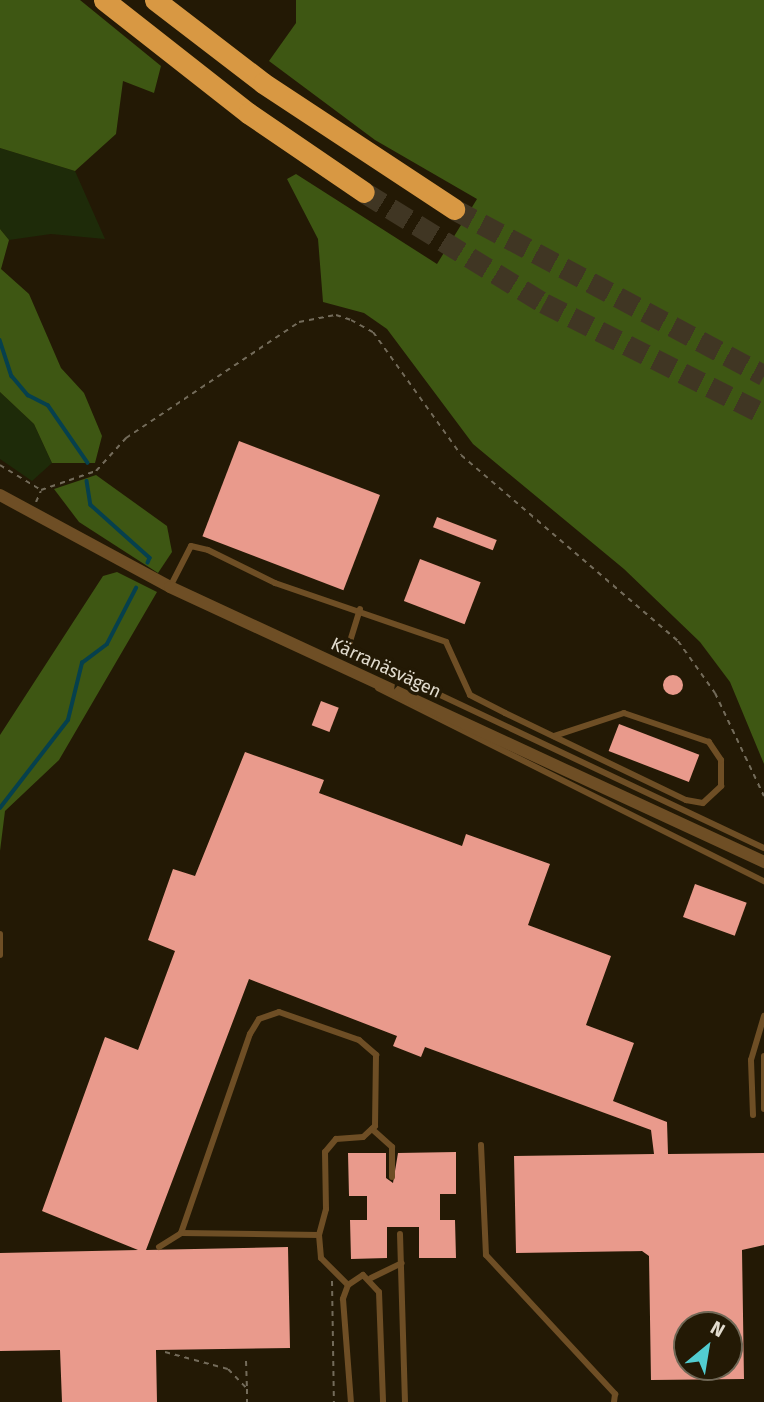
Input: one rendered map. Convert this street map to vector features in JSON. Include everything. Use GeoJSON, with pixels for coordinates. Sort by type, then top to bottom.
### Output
{"type":"FeatureCollection","features":[{"type":"Feature","properties":{"kind":"highway"},"geometry":{"type":"LineString","coordinates":[[104,0],[248,113],[364,192]]}},
{"type":"Feature","properties":{"kind":"highway"},"geometry":{"type":"LineString","coordinates":[[155,0],[263,83],[454,209]]}},
{"type":"Feature","properties":{"kind":"street","name":"Kärranäsvägen"},"geometry":{"type":"LineString","coordinates":[[0,495],[170,587],[764,862]]}},
{"type":"Feature","properties":{"kind":"lane"},"geometry":{"type":"LineString","coordinates":[[170,587],[191,545],[275,583],[360,609],[446,642],[470,695],[554,736],[686,800],[703,803],[721,786],[721,760],[709,742],[624,713],[554,736]]}},
{"type":"Feature","properties":{"kind":"lane"},"geometry":{"type":"LineString","coordinates":[[360,609],[347,651],[764,848]]}},
{"type":"Feature","properties":{"kind":"lane"},"geometry":{"type":"LineString","coordinates":[[371,681],[383,693],[764,881]]}},
{"type":"Feature","properties":{"kind":"lane"},"geometry":{"type":"LineString","coordinates":[[0,934],[0,955]]}},
{"type":"Feature","properties":{"kind":"lane"},"geometry":{"type":"LineString","coordinates":[[181,1233],[250,1034],[267,1015],[279,1012],[369,1045],[376,1055],[372,1129],[363,1137],[336,1139],[325,1152],[327,1209],[319,1234],[321,1258],[348,1285]]}},
{"type":"Feature","properties":{"kind":"lane"},"geometry":{"type":"LineString","coordinates":[[752,1115],[751,1060],[764,1016]]}},
{"type":"Feature","properties":{"kind":"lane"},"geometry":{"type":"LineString","coordinates":[[764,1059],[764,1109]]}},
{"type":"Feature","properties":{"kind":"lane"},"geometry":{"type":"LineString","coordinates":[[372,1129],[392,1146],[392,1177]]}},
{"type":"Feature","properties":{"kind":"lane"},"geometry":{"type":"LineString","coordinates":[[481,1145],[486,1255],[615,1394],[614,1402]]}},
{"type":"Feature","properties":{"kind":"lane"},"geometry":{"type":"LineString","coordinates":[[159,1247],[181,1233],[319,1234]]}},
{"type":"Feature","properties":{"kind":"lane"},"geometry":{"type":"LineString","coordinates":[[400,1234],[405,1402]]}},
{"type":"Feature","properties":{"kind":"lane"},"geometry":{"type":"LineString","coordinates":[[351,1402],[343,1298],[355,1276],[371,1278],[402,1263]]}},
{"type":"Feature","properties":{"kind":"lane"},"geometry":{"type":"LineString","coordinates":[[371,1278],[379,1292],[383,1402]]}},
{"type":"Feature","properties":{"kind":"path"},"geometry":{"type":"LineString","coordinates":[[0,465],[41,490],[96,471],[126,438],[299,322],[336,315],[351,320],[380,341],[454,448],[678,640],[715,693],[764,796]]}},
{"type":"Feature","properties":{"kind":"path"},"geometry":{"type":"LineString","coordinates":[[333,1270],[334,1402]]}},
{"type":"Feature","properties":{"kind":"path"},"geometry":{"type":"LineString","coordinates":[[165,1352],[228,1369],[247,1390]]}},
{"type":"Feature","properties":{"kind":"path"},"geometry":{"type":"LineString","coordinates":[[246,1361],[247,1402]]}},
{"type":"Feature","properties":{"kind":"green space"},"geometry":{"type":"Polygon","coordinates":[[[0,0],[80,0],[161,66],[154,93],[123,81],[116,134],[75,171],[0,148],[0,0]]]}},
{"type":"Feature","properties":{"kind":"green space"},"geometry":{"type":"Polygon","coordinates":[[[296,0],[764,0],[764,764],[730,682],[700,642],[624,569],[473,444],[387,329],[364,313],[323,302],[318,239],[287,179],[296,174],[437,264],[477,199],[375,140],[269,61],[296,23],[296,0]]]}},
{"type":"Feature","properties":{"kind":"green space"},"geometry":{"type":"Polygon","coordinates":[[[0,148],[75,171],[105,239],[51,234],[9,240],[0,229],[0,148]]]}},
{"type":"Feature","properties":{"kind":"green space"},"geometry":{"type":"Polygon","coordinates":[[[0,229],[9,240],[1,269],[29,294],[61,368],[84,393],[102,436],[95,463],[52,463],[34,424],[0,392],[0,229]]]}},
{"type":"Feature","properties":{"kind":"green space"},"geometry":{"type":"Polygon","coordinates":[[[0,392],[34,424],[52,463],[32,481],[0,459],[0,392]]]}},
{"type":"Feature","properties":{"kind":"green space"},"geometry":{"type":"Polygon","coordinates":[[[96,475],[167,526],[172,552],[158,573],[79,522],[54,489],[96,475]]]}},
{"type":"Feature","properties":{"kind":"green space"},"geometry":{"type":"Polygon","coordinates":[[[117,572],[157,592],[59,760],[5,811],[0,851],[0,735],[103,576],[117,572]]]}},
{"type":"Feature","properties":{"kind":"building"},"geometry":{"type":"Polygon","coordinates":[[[239,441],[380,495],[343,590],[202,536],[239,441]]]}},
{"type":"Feature","properties":{"kind":"building"},"geometry":{"type":"Polygon","coordinates":[[[437,517],[497,540],[493,550],[433,527],[437,517]]]}},
{"type":"Feature","properties":{"kind":"building"},"geometry":{"type":"Polygon","coordinates":[[[420,559],[481,582],[465,624],[404,601],[420,559]]]}},
{"type":"Feature","properties":{"kind":"building"},"geometry":{"type":"Polygon","coordinates":[[[673,675],[680,678],[683,685],[680,692],[673,695],[666,692],[663,685],[666,678],[673,675]]]}},
{"type":"Feature","properties":{"kind":"building"},"geometry":{"type":"Polygon","coordinates":[[[321,701],[339,708],[329,732],[312,725],[321,701]]]}},
{"type":"Feature","properties":{"kind":"building"},"geometry":{"type":"Polygon","coordinates":[[[619,724],[699,755],[689,782],[609,751],[619,724]]]}},
{"type":"Feature","properties":{"kind":"building"},"geometry":{"type":"Polygon","coordinates":[[[245,752],[324,780],[319,793],[462,846],[466,834],[550,864],[528,925],[611,956],[586,1025],[634,1043],[613,1101],[667,1122],[668,1154],[764,1153],[764,1245],[742,1250],[743,1311],[673,1311],[673,1380],[651,1380],[649,1256],[642,1251],[516,1253],[514,1156],[654,1154],[651,1130],[425,1047],[421,1057],[393,1046],[397,1036],[249,979],[146,1250],[288,1247],[290,1348],[156,1350],[157,1402],[62,1402],[60,1350],[0,1351],[0,1253],[138,1250],[42,1211],[105,1037],[138,1050],[175,951],[148,940],[173,869],[195,876],[245,752]]]}},
{"type":"Feature","properties":{"kind":"building"},"geometry":{"type":"Polygon","coordinates":[[[695,884],[747,903],[735,936],[683,917],[695,884]]]}},
{"type":"Feature","properties":{"kind":"building"},"geometry":{"type":"Polygon","coordinates":[[[456,1152],[456,1194],[440,1194],[440,1220],[455,1220],[456,1258],[419,1258],[419,1227],[387,1227],[387,1258],[351,1259],[350,1220],[367,1220],[367,1196],[349,1196],[348,1153],[386,1153],[386,1178],[393,1183],[398,1153],[456,1152]]]}},
{"type":"Feature","properties":{"kind":"building"},"geometry":{"type":"Polygon","coordinates":[[[743,1314],[744,1379],[743,1379],[743,1314]]]}},
{"type":"Feature","properties":{"kind":"waterway"},"geometry":{"type":"LineString","coordinates":[[0,340],[12,376],[28,395],[48,405],[88,463]]}},
{"type":"Feature","properties":{"kind":"waterway"},"geometry":{"type":"LineString","coordinates":[[87,481],[91,505],[150,558],[148,563]]}},
{"type":"Feature","properties":{"kind":"waterway"},"geometry":{"type":"LineString","coordinates":[[0,808],[68,720],[82,663],[107,644],[136,588]]}},
{"type":"Feature","properties":{"kind":"tunnel"},"geometry":{"type":"LineString","coordinates":[[364,192],[544,303],[764,414]]}},
{"type":"Feature","properties":{"kind":"tunnel"},"geometry":{"type":"LineString","coordinates":[[454,209],[764,375]]}}]}
